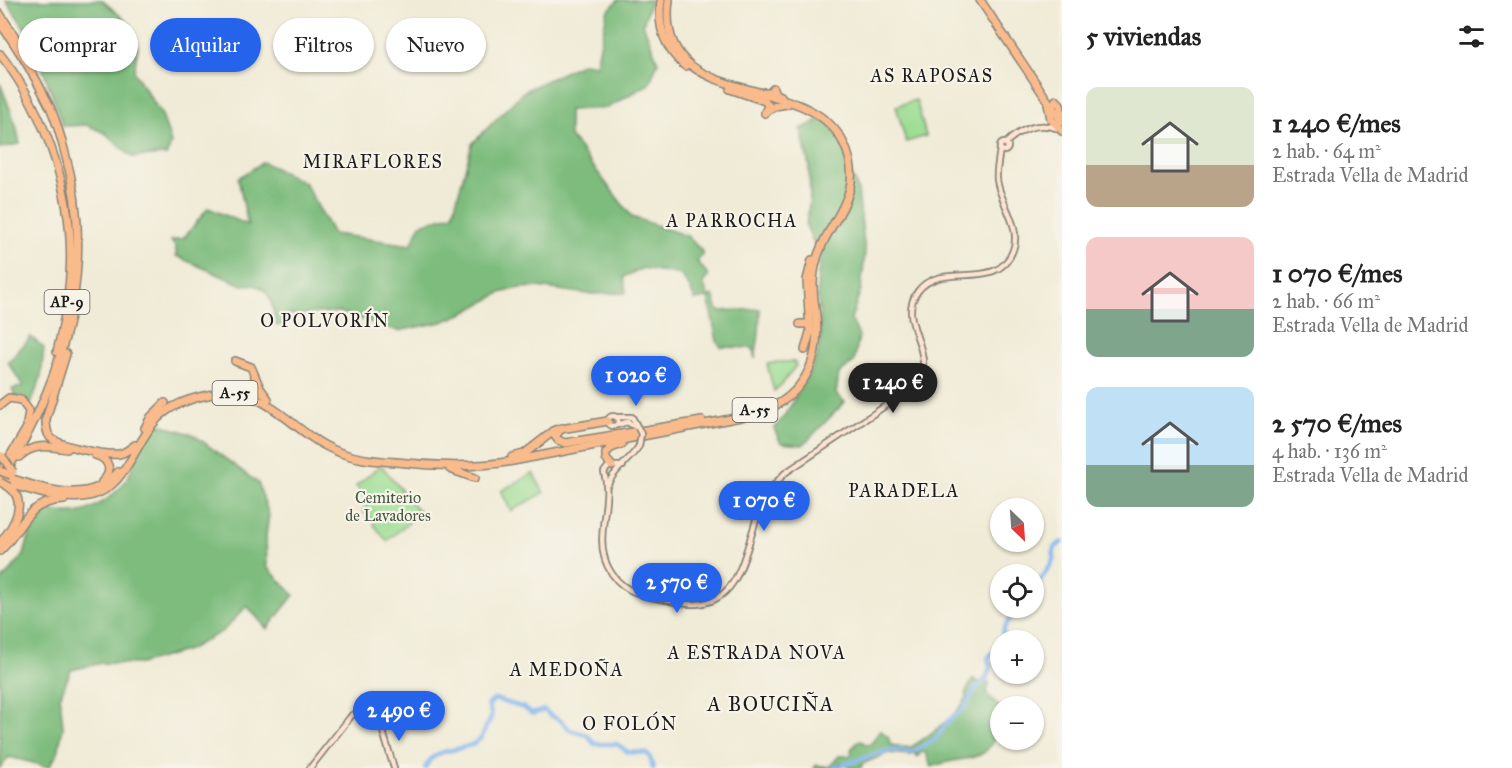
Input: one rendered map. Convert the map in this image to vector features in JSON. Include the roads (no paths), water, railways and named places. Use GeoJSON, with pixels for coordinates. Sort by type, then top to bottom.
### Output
{"type":"FeatureCollection","features":[{"type":"Feature","properties":{"kind":"highway","name":"A-55"},"geometry":{"type":"LineString","coordinates":[[665,0],[661,24],[665,41],[673,54],[685,66],[707,81],[803,110],[825,125],[839,145],[845,160],[847,182],[844,197],[816,248],[812,260],[807,280],[805,324],[810,339],[805,350]]}},
{"type":"Feature","properties":{"kind":"highway","name":"A-55"},"geometry":{"type":"LineString","coordinates":[[0,473],[48,495],[81,498],[95,495],[116,482],[162,414],[178,405],[218,393],[239,394],[260,399],[306,434],[327,447],[348,455],[376,461],[436,466],[496,464],[722,421],[766,411],[783,401],[801,384],[814,360],[818,337],[813,286],[815,267],[821,248],[845,206],[851,171],[847,152],[835,130],[821,116],[808,108],[710,78],[693,68],[684,59],[672,38],[665,0]]}},
{"type":"Feature","properties":{"kind":"highway"},"geometry":{"type":"LineString","coordinates":[[982,0],[1058,121]]}},
{"type":"Feature","properties":{"kind":"highway"},"geometry":{"type":"LineString","coordinates":[[0,14],[34,68],[48,102]]}},
{"type":"Feature","properties":{"kind":"highway","name":"AP-9"},"geometry":{"type":"LineString","coordinates":[[0,23],[48,102],[57,124],[73,179],[78,227],[76,289],[68,330],[48,391],[7,478]]}},
{"type":"Feature","properties":{"kind":"highway","name":"AP-9"},"geometry":{"type":"LineString","coordinates":[[0,54],[35,109],[48,139],[69,221],[70,274],[63,325],[46,385],[26,429],[0,473]]}},
{"type":"Feature","properties":{"kind":"highway"},"geometry":{"type":"LineString","coordinates":[[730,89],[765,101],[768,107],[765,113],[775,106],[787,104]]}},
{"type":"Feature","properties":{"kind":"highway"},"geometry":{"type":"LineString","coordinates":[[1050,106],[1056,100],[1058,102],[1058,121]]}},
{"type":"Feature","properties":{"kind":"highway","name":"A-55"},"geometry":{"type":"LineString","coordinates":[[7,478],[66,493],[91,490],[101,486],[117,474],[145,428],[164,408],[203,393],[234,389],[266,396],[330,445],[354,453],[450,463],[512,457],[707,420],[767,406],[786,394],[799,381],[809,359],[813,342],[809,288],[812,260]]}},
{"type":"Feature","properties":{"kind":"highway"},"geometry":{"type":"LineString","coordinates":[[76,289],[75,310],[68,344],[46,419],[48,432],[56,442],[64,445],[112,454],[125,452],[135,445]]}},
{"type":"Feature","properties":{"kind":"highway"},"geometry":{"type":"LineString","coordinates":[[238,359],[251,367],[266,396]]}},
{"type":"Feature","properties":{"kind":"highway"},"geometry":{"type":"LineString","coordinates":[[239,386],[266,396]]}},
{"type":"Feature","properties":{"kind":"highway"},"geometry":{"type":"LineString","coordinates":[[0,405],[9,398],[15,397],[21,400],[29,411],[26,429]]}},
{"type":"Feature","properties":{"kind":"highway"},"geometry":{"type":"LineString","coordinates":[[145,428],[151,417],[165,403]]}},
{"type":"Feature","properties":{"kind":"highway"},"geometry":{"type":"LineString","coordinates":[[562,428],[555,436],[565,443],[707,420]]}},
{"type":"Feature","properties":{"kind":"highway"},"geometry":{"type":"LineString","coordinates":[[512,457],[524,454],[552,431],[608,421]]}},
{"type":"Feature","properties":{"kind":"highway"},"geometry":{"type":"LineString","coordinates":[[583,451],[679,433],[722,421]]}},
{"type":"Feature","properties":{"kind":"highway"},"geometry":{"type":"LineString","coordinates":[[116,482],[129,469],[156,425]]}},
{"type":"Feature","properties":{"kind":"highway"},"geometry":{"type":"LineString","coordinates":[[613,471],[606,459],[606,453],[611,448],[622,444]]}},
{"type":"Feature","properties":{"kind":"highway"},"geometry":{"type":"LineString","coordinates":[[7,478],[24,452],[37,446],[48,446],[98,456],[107,462],[109,472],[104,480],[91,490]]}},
{"type":"Feature","properties":{"kind":"highway"},"geometry":{"type":"LineString","coordinates":[[0,543],[10,529],[19,507],[17,495],[7,478],[1,453]]}},
{"type":"Feature","properties":{"kind":"highway"},"geometry":{"type":"LineString","coordinates":[[354,460],[376,461]]}},
{"type":"Feature","properties":{"kind":"highway"},"geometry":{"type":"LineString","coordinates":[[436,466],[457,470],[475,478]]}},
{"type":"Feature","properties":{"kind":"highway"},"geometry":{"type":"LineString","coordinates":[[7,478],[24,480],[40,488]]}},
{"type":"Feature","properties":{"kind":"highway"},"geometry":{"type":"LineString","coordinates":[[0,551],[34,508],[51,502],[81,498]]}},
{"type":"Feature","properties":{"kind":"main road"},"geometry":{"type":"LineString","coordinates":[[613,471],[605,469],[607,486],[603,548],[607,563],[615,577],[626,589],[636,594],[690,604],[705,603],[720,597],[734,582],[744,560],[760,505],[771,494],[767,488],[772,487],[785,473],[906,392],[918,381],[923,356],[910,309],[913,298],[921,286],[929,280],[943,276],[988,273],[1008,260],[1014,249],[1015,235],[996,173],[1002,150],[1007,150],[1007,145],[1013,137],[1027,128],[1058,121]]}},
{"type":"Feature","properties":{"kind":"main road"},"geometry":{"type":"LineString","coordinates":[[605,475],[623,466],[639,446],[641,434],[637,426],[632,417],[611,417],[608,421],[610,425],[623,422],[637,426]]}},
{"type":"Feature","properties":{"kind":"main road"},"geometry":{"type":"LineString","coordinates":[[616,417],[618,421],[616,425]]}},
{"type":"Feature","properties":{"kind":"main road"},"geometry":{"type":"LineString","coordinates":[[607,486],[613,471]]}},
{"type":"Feature","properties":{"kind":"main road"},"geometry":{"type":"LineString","coordinates":[[310,768],[350,716],[360,714],[380,724],[394,768]]}},
{"type":"Feature","properties":{"kind":"waterway"},"geometry":{"type":"LineString","coordinates":[[1044,575],[1052,563],[1054,548],[1062,542]]}},
{"type":"Feature","properties":{"kind":"waterway"},"geometry":{"type":"LineString","coordinates":[[1004,630],[1011,618]]}},
{"type":"Feature","properties":{"kind":"waterway"},"geometry":{"type":"LineString","coordinates":[[990,656],[988,658],[990,667]]}},
{"type":"Feature","properties":{"kind":"waterway"},"geometry":{"type":"LineString","coordinates":[[833,768],[890,750],[912,752],[935,740],[948,721],[965,707],[976,688],[986,680],[990,667]]}},
{"type":"Feature","properties":{"kind":"waterway"},"geometry":{"type":"LineString","coordinates":[[425,768],[436,755],[467,746],[481,738],[491,717],[488,705],[495,699],[524,708],[532,714],[544,710],[560,720],[570,730],[587,735]]}},
{"type":"Feature","properties":{"kind":"waterway"},"geometry":{"type":"LineString","coordinates":[[590,738],[594,744],[617,744],[628,752],[646,753],[650,757],[653,768]]}},
{"type":"Feature","properties":{"kind":"district","name":"AS RAPOSAS"},"geometry":{"type":"Point","coordinates":[932,76]}},
{"type":"Feature","properties":{"kind":"district","name":"MIRAFLORES"},"geometry":{"type":"Point","coordinates":[373,162]}},
{"type":"Feature","properties":{"kind":"district","name":"A PARROCHA"},"geometry":{"type":"Point","coordinates":[732,221]}},
{"type":"Feature","properties":{"kind":"district","name":"O POLVORÍN"},"geometry":{"type":"Point","coordinates":[325,321]}},
{"type":"Feature","properties":{"kind":"district","name":"PARADELA"},"geometry":{"type":"Point","coordinates":[904,491]}},
{"type":"Feature","properties":{"kind":"district","name":"A ESTRADA NOVA"},"geometry":{"type":"Point","coordinates":[757,653]}},
{"type":"Feature","properties":{"kind":"district","name":"A MEDOÑA"},"geometry":{"type":"Point","coordinates":[567,670]}},
{"type":"Feature","properties":{"kind":"district","name":"A BOUCIÑA"},"geometry":{"type":"Point","coordinates":[771,704]}},
{"type":"Feature","properties":{"kind":"district","name":"O FOLÓN"},"geometry":{"type":"Point","coordinates":[630,724]}},
{"type":"Feature","properties":{"kind":"park label","name":"Cemiterio de Lavadores"},"geometry":{"type":"Point","coordinates":[388,506]}}]}
